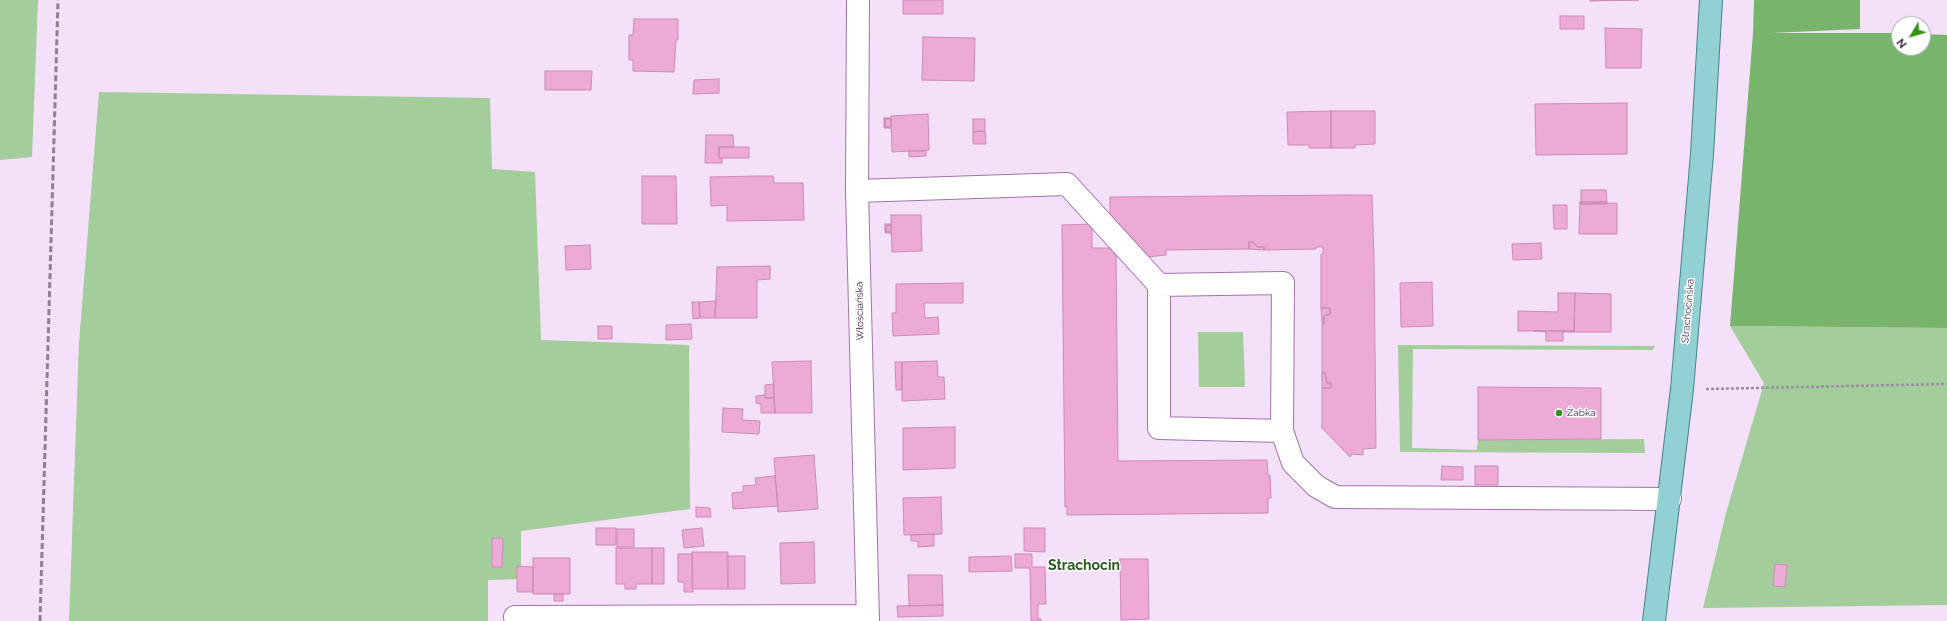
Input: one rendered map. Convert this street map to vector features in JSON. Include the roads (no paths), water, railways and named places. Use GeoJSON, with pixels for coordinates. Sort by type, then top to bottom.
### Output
{"type":"FeatureCollection","features":[{"type":"Feature","properties":{"kind":"main road","name":"Strachocińska"},"geometry":{"type":"LineString","coordinates":[[1654,621],[1670,499],[1682,389],[1702,154],[1711,0]]}},
{"type":"Feature","properties":{"kind":"street","name":"Włościańska"},"geometry":{"type":"LineString","coordinates":[[858,0],[856,190],[868,619]]}},
{"type":"Feature","properties":{"kind":"street"},"geometry":{"type":"LineString","coordinates":[[856,190],[1067,184],[1159,285],[1159,428],[1282,431]]}},
{"type":"Feature","properties":{"kind":"street"},"geometry":{"type":"LineString","coordinates":[[1159,285],[1284,282],[1282,431],[1293,463],[1316,486],[1335,497],[1670,499]]}},
{"type":"Feature","properties":{"kind":"street"},"geometry":{"type":"LineString","coordinates":[[515,617],[868,619]]}},
{"type":"Feature","properties":{"kind":"railway"},"geometry":{"type":"LineString","coordinates":[[40,621],[58,0]]}},
{"type":"Feature","properties":{"kind":"place","name":"Żabka"},"geometry":{"type":"Point","coordinates":[1559,413]}},
{"type":"Feature","properties":{"kind":"district","name":"Strachocin"},"geometry":{"type":"Point","coordinates":[1084,566]}}]}
